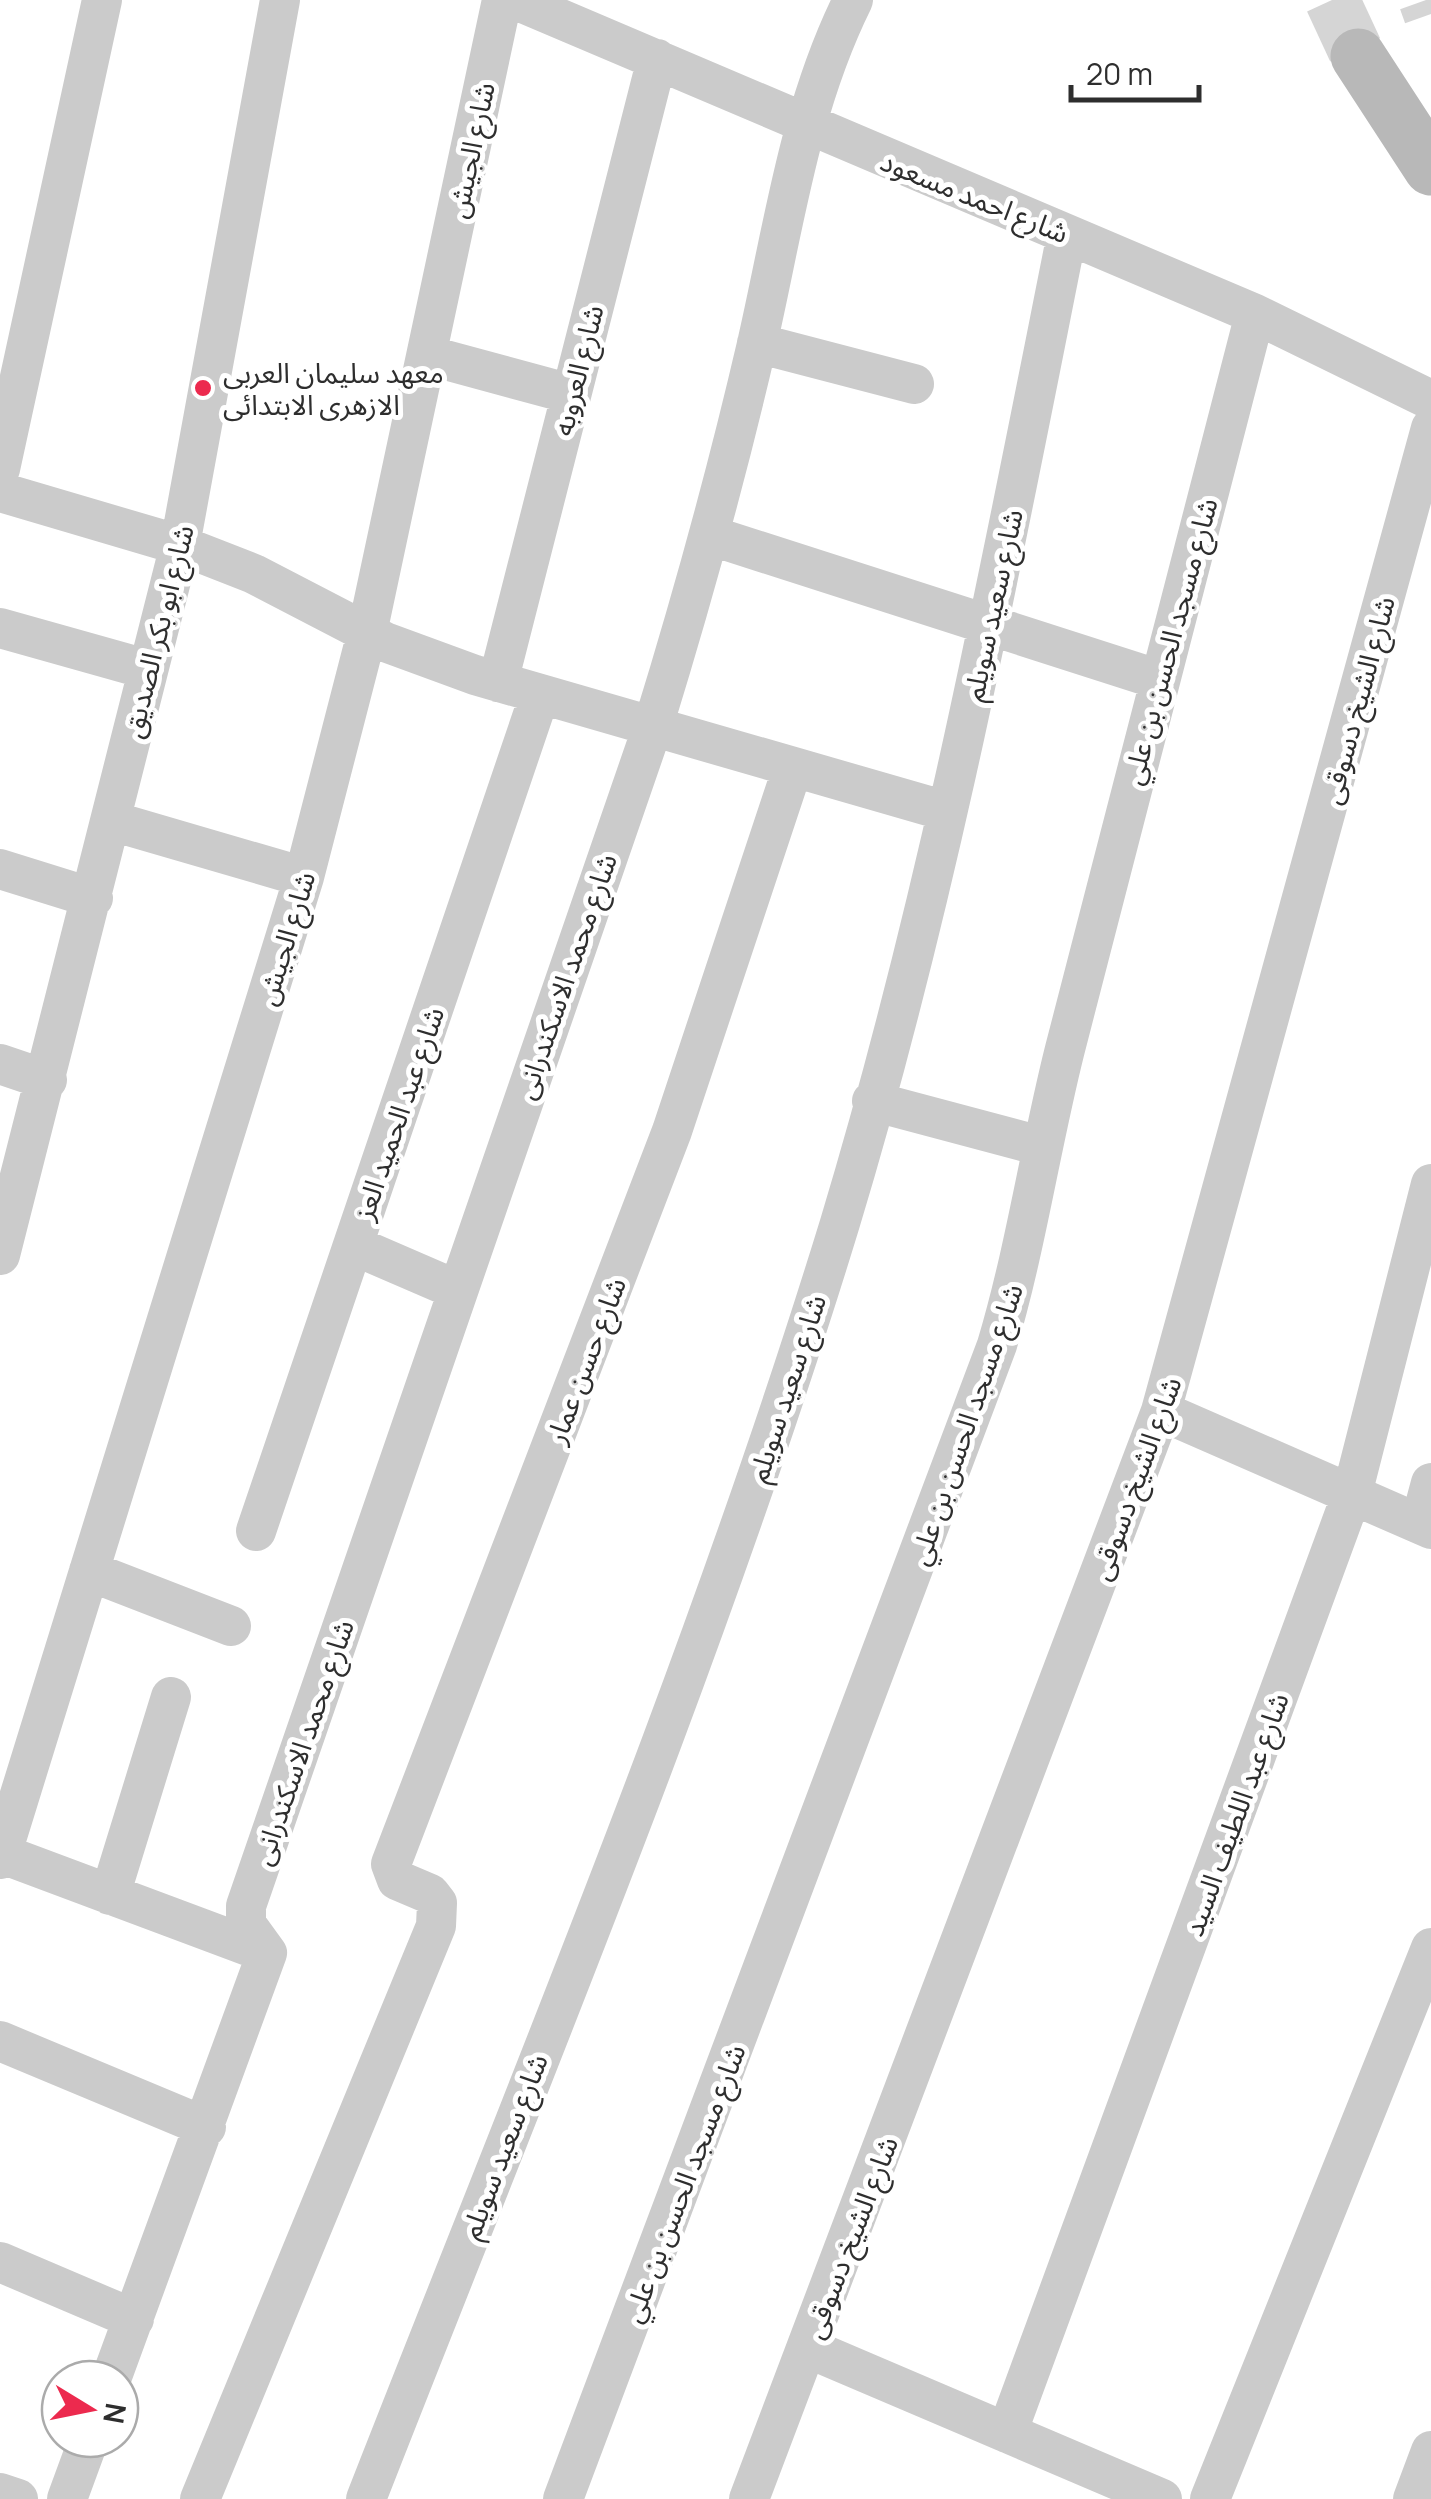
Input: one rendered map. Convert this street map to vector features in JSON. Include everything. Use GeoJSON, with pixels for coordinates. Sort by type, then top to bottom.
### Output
{"type":"FeatureCollection","features":[{"type":"Feature","properties":{"kind":"street"},"geometry":{"type":"LineString","coordinates":[[0,469],[102,0]]}},
{"type":"Feature","properties":{"kind":"street","name":"شارع ابو بكر الصديق"},"geometry":{"type":"LineString","coordinates":[[0,1255],[94,898],[146,668],[180,545],[280,0]]}},
{"type":"Feature","properties":{"kind":"street","name":"شارع الجيش"},"geometry":{"type":"LineString","coordinates":[[1,1856],[304,877],[367,633],[502,0]]}},
{"type":"Feature","properties":{"kind":"street","name":"شارع احمد مسعود"},"geometry":{"type":"LineString","coordinates":[[516,0],[1255,314],[1431,400]]}},
{"type":"Feature","properties":{"kind":"street","name":"شارع محمد الاسكندرانى"},"geometry":{"type":"LineString","coordinates":[[262,1946],[246,1924],[246,1906],[653,726],[709,535],[757,343],[803,125],[834,39],[853,0]]}},
{"type":"Feature","properties":{"kind":"street"},"geometry":{"type":"LineString","coordinates":[[1358,56],[1431,168]]}},
{"type":"Feature","properties":{"kind":"street","name":"شارع العروبه"},"geometry":{"type":"LineString","coordinates":[[498,682],[656,59]]}},
{"type":"Feature","properties":{"kind":"street","name":"شارع سعيد سويلم"},"geometry":{"type":"LineString","coordinates":[[366,2499],[700,1643],[802,1342],[872,1102],[946,812],[989,625],[1067,234]]}},
{"type":"Feature","properties":{"kind":"street","name":"شارع مسجد الحسن بن علي"},"geometry":{"type":"LineString","coordinates":[[564,2499],[984,1386],[1020,1264],[1041,1146],[1157,679],[1255,314]]}},
{"type":"Feature","properties":{"kind":"street"},"geometry":{"type":"LineString","coordinates":[[757,343],[914,384]]}},
{"type":"Feature","properties":{"kind":"street"},"geometry":{"type":"LineString","coordinates":[[428,354],[570,394]]}},
{"type":"Feature","properties":{"kind":"street","name":"شارع الشيخ دسوقى"},"geometry":{"type":"LineString","coordinates":[[749,2499],[1161,1411],[1431,428]]}},
{"type":"Feature","properties":{"kind":"street"},"geometry":{"type":"LineString","coordinates":[[0,492],[180,545],[254,574],[367,633],[498,682],[946,812]]}},
{"type":"Feature","properties":{"kind":"street"},"geometry":{"type":"LineString","coordinates":[[709,535],[1157,679]]}},
{"type":"Feature","properties":{"kind":"street"},"geometry":{"type":"LineString","coordinates":[[0,628],[146,668]]}},
{"type":"Feature","properties":{"kind":"street","name":"شارع عبد الحميد العز"},"geometry":{"type":"LineString","coordinates":[[256,1531],[540,694]]}},
{"type":"Feature","properties":{"kind":"street","name":"شارع حسن عمار"},"geometry":{"type":"LineString","coordinates":[[200,2499],[436,1926],[438,1903],[430,1894],[398,1880],[391,1864],[672,1131],[793,767]]}},
{"type":"Feature","properties":{"kind":"street"},"geometry":{"type":"LineString","coordinates":[[112,822],[304,877]]}},
{"type":"Feature","properties":{"kind":"street"},"geometry":{"type":"LineString","coordinates":[[0,869],[94,898]]}},
{"type":"Feature","properties":{"kind":"street"},"geometry":{"type":"LineString","coordinates":[[0,1064],[47,1080]]}},
{"type":"Feature","properties":{"kind":"street"},"geometry":{"type":"LineString","coordinates":[[872,1102],[1041,1146]]}},
{"type":"Feature","properties":{"kind":"street","name":"شارع عبد اللطيف السيد"},"geometry":{"type":"LineString","coordinates":[[1007,2433],[1352,1494],[1431,1184]]}},
{"type":"Feature","properties":{"kind":"street"},"geometry":{"type":"LineString","coordinates":[[353,1245],[458,1290]]}},
{"type":"Feature","properties":{"kind":"street"},"geometry":{"type":"LineString","coordinates":[[1161,1411],[1426,1527],[1431,1482]]}},
{"type":"Feature","properties":{"kind":"street"},"geometry":{"type":"LineString","coordinates":[[89,1571],[231,1626]]}},
{"type":"Feature","properties":{"kind":"street"},"geometry":{"type":"LineString","coordinates":[[110,1895],[172,1698]]}},
{"type":"Feature","properties":{"kind":"street"},"geometry":{"type":"LineString","coordinates":[[1,1856],[262,1946],[206,2127],[119,2359]]}},
{"type":"Feature","properties":{"kind":"street"},"geometry":{"type":"LineString","coordinates":[[1210,2499],[1431,1948]]}},
{"type":"Feature","properties":{"kind":"street"},"geometry":{"type":"LineString","coordinates":[[0,2041],[206,2127]]}},
{"type":"Feature","properties":{"kind":"street"},"geometry":{"type":"LineString","coordinates":[[0,2262],[134,2320]]}},
{"type":"Feature","properties":{"kind":"street"},"geometry":{"type":"LineString","coordinates":[[808,2348],[1007,2433],[1101,2487],[1162,2499]]}},
{"type":"Feature","properties":{"kind":"street"},"geometry":{"type":"LineString","coordinates":[[1413,2499],[1431,2451]]}},
{"type":"Feature","properties":{"kind":"street"},"geometry":{"type":"LineString","coordinates":[[67,2499],[82,2459]]}},
{"type":"Feature","properties":{"kind":"street"},"geometry":{"type":"LineString","coordinates":[[0,2493],[18,2499]]}},
{"type":"Feature","properties":{"kind":"tunnel"},"geometry":{"type":"LineString","coordinates":[[1332,0],[1358,56]]}},
{"type":"Feature","properties":{"kind":"tunnel"},"geometry":{"type":"LineString","coordinates":[[1426,0],[1431,14]]}},
{"type":"Feature","properties":{"kind":"place","name":"معهد سليمان العربى الازهرى الابتدائى"},"geometry":{"type":"Point","coordinates":[203,388]}}]}
